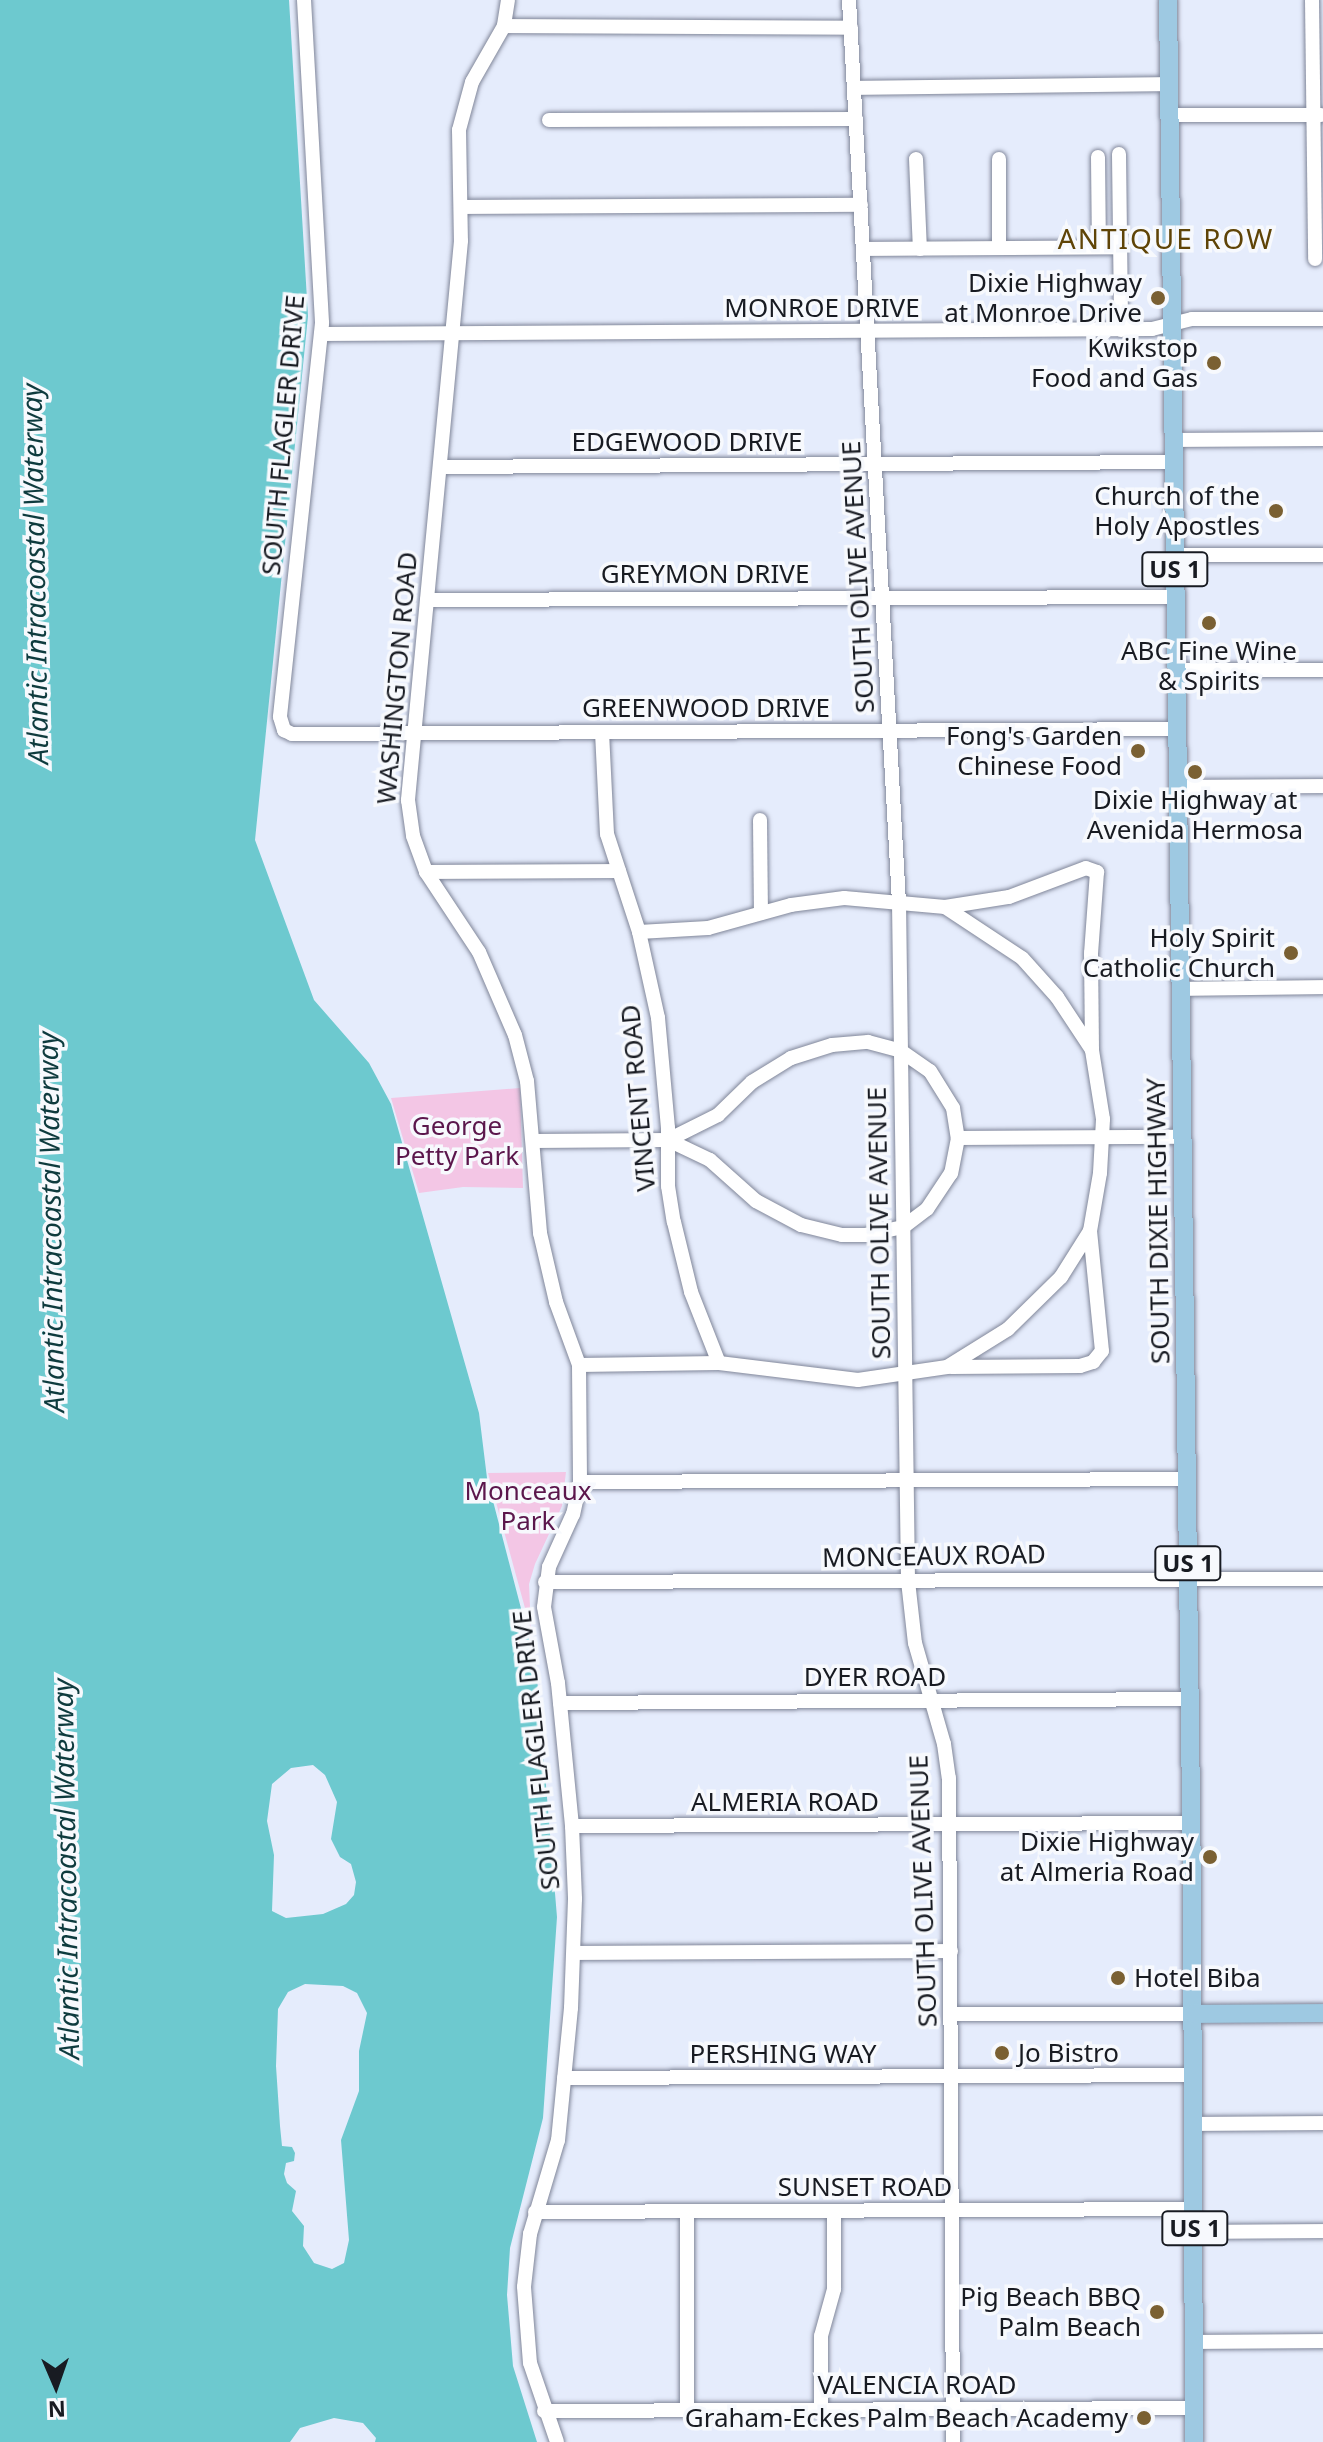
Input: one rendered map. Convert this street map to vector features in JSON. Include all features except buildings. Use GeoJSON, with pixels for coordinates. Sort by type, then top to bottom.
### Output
{"type":"FeatureCollection","features":[{"type":"Feature","properties":{"kind":"main road","name":"SOUTH DIXIE HIGHWAY"},"geometry":{"type":"LineString","coordinates":[[1168,0],[1192,1823],[1194,2442]]}},
{"type":"Feature","properties":{"kind":"main road"},"geometry":{"type":"LineString","coordinates":[[1194,2014],[1323,2013]]}},
{"type":"Feature","properties":{"kind":"street","name":"SOUTH FLAGLER DRIVE"},"geometry":{"type":"LineString","coordinates":[[284,730],[280,717],[321,334],[304,0]]}},
{"type":"Feature","properties":{"kind":"street","name":"WASHINGTON ROAD"},"geometry":{"type":"LineString","coordinates":[[508,0],[504,26],[472,82],[461,114],[462,207],[453,333],[408,800],[413,836],[426,872],[479,952],[505,1006],[527,1081],[540,1233],[556,1302],[579,1365],[580,1482]]}},
{"type":"Feature","properties":{"kind":"street","name":"SOUTH OLIVE AVENUE"},"geometry":{"type":"LineString","coordinates":[[849,0],[892,731],[899,902],[908,1581],[912,1624],[947,1762],[951,1825],[953,2442]]}},
{"type":"Feature","properties":{"kind":"street"},"geometry":{"type":"LineString","coordinates":[[1312,0],[1318,115],[1315,259]]}},
{"type":"Feature","properties":{"kind":"street"},"geometry":{"type":"LineString","coordinates":[[504,26],[851,28]]}},
{"type":"Feature","properties":{"kind":"street"},"geometry":{"type":"LineString","coordinates":[[854,88],[1169,84]]}},
{"type":"Feature","properties":{"kind":"street"},"geometry":{"type":"LineString","coordinates":[[1169,115],[1318,115]]}},
{"type":"Feature","properties":{"kind":"street"},"geometry":{"type":"LineString","coordinates":[[549,120],[856,119]]}},
{"type":"Feature","properties":{"kind":"street"},"geometry":{"type":"LineString","coordinates":[[1119,154],[1121,330]]}},
{"type":"Feature","properties":{"kind":"street"},"geometry":{"type":"LineString","coordinates":[[1098,157],[1099,247]]}},
{"type":"Feature","properties":{"kind":"street"},"geometry":{"type":"LineString","coordinates":[[916,159],[920,249]]}},
{"type":"Feature","properties":{"kind":"street"},"geometry":{"type":"LineString","coordinates":[[999,159],[999,248]]}},
{"type":"Feature","properties":{"kind":"street"},"geometry":{"type":"LineString","coordinates":[[462,207],[861,205]]}},
{"type":"Feature","properties":{"kind":"street"},"geometry":{"type":"LineString","coordinates":[[864,249],[1119,247]]}},
{"type":"Feature","properties":{"kind":"street","name":"MONROE DRIVE"},"geometry":{"type":"LineString","coordinates":[[321,334],[1121,330],[1152,329],[1192,319],[1323,319]]}},
{"type":"Feature","properties":{"kind":"street"},"geometry":{"type":"LineString","coordinates":[[1174,440],[1323,439]]}},
{"type":"Feature","properties":{"kind":"street","name":"EDGEWOOD DRIVE"},"geometry":{"type":"LineString","coordinates":[[440,467],[1174,462]]}},
{"type":"Feature","properties":{"kind":"street"},"geometry":{"type":"LineString","coordinates":[[1175,555],[1323,555]]}},
{"type":"Feature","properties":{"kind":"street","name":"GREYMON DRIVE"},"geometry":{"type":"LineString","coordinates":[[427,600],[1176,597]]}},
{"type":"Feature","properties":{"kind":"street"},"geometry":{"type":"LineString","coordinates":[[1176,670],[1323,670]]}},
{"type":"Feature","properties":{"kind":"street","name":"GREENWOOD DRIVE"},"geometry":{"type":"LineString","coordinates":[[284,730],[292,734],[1177,729]]}},
{"type":"Feature","properties":{"kind":"street","name":"VINCENT ROAD"},"geometry":{"type":"LineString","coordinates":[[602,732],[604,813],[639,932],[658,1018],[668,1140],[668,1186],[682,1260],[719,1363]]}},
{"type":"Feature","properties":{"kind":"street"},"geometry":{"type":"LineString","coordinates":[[1178,787],[1323,786]]}},
{"type":"Feature","properties":{"kind":"street"},"geometry":{"type":"LineString","coordinates":[[760,820],[761,913]]}},
{"type":"Feature","properties":{"kind":"street"},"geometry":{"type":"LineString","coordinates":[[579,1365],[719,1363],[827,1378],[882,1379],[947,1367],[1080,1366],[1093,1362],[1102,1351],[1090,1231],[1102,1137],[1092,1050],[1091,953],[1097,872],[1086,868],[1009,897],[945,907],[844,898],[761,913],[708,928],[639,932]]}},
{"type":"Feature","properties":{"kind":"street"},"geometry":{"type":"LineString","coordinates":[[426,872],[619,871]]}},
{"type":"Feature","properties":{"kind":"street"},"geometry":{"type":"LineString","coordinates":[[945,907],[1022,958],[1057,997],[1092,1050]]}},
{"type":"Feature","properties":{"kind":"street"},"geometry":{"type":"LineString","coordinates":[[1180,989],[1323,987]]}},
{"type":"Feature","properties":{"kind":"street"},"geometry":{"type":"LineString","coordinates":[[533,1141],[668,1140],[710,1160],[756,1201],[801,1225],[842,1235],[866,1235],[903,1227],[927,1209],[945,1186],[956,1159],[958,1138],[953,1108],[940,1082],[919,1061],[901,1051],[868,1042],[812,1050],[772,1069],[752,1082],[718,1115],[668,1140]]}},
{"type":"Feature","properties":{"kind":"street"},"geometry":{"type":"LineString","coordinates":[[958,1138],[1183,1137]]}},
{"type":"Feature","properties":{"kind":"street"},"geometry":{"type":"LineString","coordinates":[[947,1367],[986,1344],[1028,1312],[1061,1277],[1090,1231]]}},
{"type":"Feature","properties":{"kind":"street"},"geometry":{"type":"LineString","coordinates":[[580,1482],[1187,1479]]}},
{"type":"Feature","properties":{"kind":"street","name":"SOUTH FLAGLER DRIVE"},"geometry":{"type":"LineString","coordinates":[[557,2442],[530,2363],[524,2314],[526,2261],[535,2212],[558,2140],[574,1953],[572,1826],[560,1703],[545,1623],[545,1582],[551,1559],[573,1514],[580,1482]]}},
{"type":"Feature","properties":{"kind":"street","name":"MONCEAUX ROAD"},"geometry":{"type":"LineString","coordinates":[[545,1582],[1323,1579]]}},
{"type":"Feature","properties":{"kind":"street","name":"DYER ROAD"},"geometry":{"type":"LineString","coordinates":[[560,1703],[1190,1699]]}},
{"type":"Feature","properties":{"kind":"street","name":"ALMERIA ROAD"},"geometry":{"type":"LineString","coordinates":[[572,1826],[1192,1823]]}},
{"type":"Feature","properties":{"kind":"street"},"geometry":{"type":"LineString","coordinates":[[574,1953],[951,1951]]}},
{"type":"Feature","properties":{"kind":"street"},"geometry":{"type":"LineString","coordinates":[[952,2014],[1194,2014]]}},
{"type":"Feature","properties":{"kind":"street","name":"PERSHING WAY"},"geometry":{"type":"LineString","coordinates":[[564,2078],[1194,2075]]}},
{"type":"Feature","properties":{"kind":"street"},"geometry":{"type":"LineString","coordinates":[[1194,2124],[1323,2123]]}},
{"type":"Feature","properties":{"kind":"street","name":"SUNSET ROAD"},"geometry":{"type":"LineString","coordinates":[[535,2212],[1195,2209]]}},
{"type":"Feature","properties":{"kind":"street"},"geometry":{"type":"LineString","coordinates":[[821,2410],[821,2336],[834,2289],[834,2211]]}},
{"type":"Feature","properties":{"kind":"street"},"geometry":{"type":"LineString","coordinates":[[687,2212],[687,2410]]}},
{"type":"Feature","properties":{"kind":"street"},"geometry":{"type":"LineString","coordinates":[[1195,2232],[1323,2231]]}},
{"type":"Feature","properties":{"kind":"street"},"geometry":{"type":"LineString","coordinates":[[1195,2342],[1323,2341]]}},
{"type":"Feature","properties":{"kind":"street","name":"VALENCIA ROAD"},"geometry":{"type":"LineString","coordinates":[[544,2411],[1195,2408]]}},
{"type":"Feature","properties":{"kind":"green space","name":"George Petty Park"},"geometry":{"type":"Polygon","coordinates":[[[520,1088],[523,1188],[463,1187],[419,1193],[391,1098],[520,1088]]]}},
{"type":"Feature","properties":{"kind":"green space","name":"Monceaux Park"},"geometry":{"type":"Polygon","coordinates":[[[566,1472],[562,1506],[529,1584],[531,1630],[488,1473],[566,1472]]]}},
{"type":"Feature","properties":{"kind":"water","name":"Atlantic Intracoastal Waterway"},"geometry":{"type":"Polygon","coordinates":[[[0,0],[289,0],[308,316],[255,840],[314,1000],[369,1063],[391,1104],[479,1413],[487,1478],[536,1666],[557,1917],[543,2118],[510,2248],[507,2295],[513,2366],[537,2442],[375,2442],[376,2438],[363,2423],[334,2418],[300,2428],[290,2442],[0,2442],[0,0]],[[313,1765],[291,1768],[272,1784],[267,1821],[274,1855],[272,1911],[286,1918],[323,1914],[346,1904],[354,1895],[356,1882],[351,1864],[340,1857],[331,1839],[337,1802],[325,1775],[313,1765]],[[305,1984],[288,1992],[278,2009],[276,2066],[282,2146],[292,2147],[295,2153],[294,2161],[286,2163],[284,2174],[287,2183],[296,2191],[292,2211],[304,2226],[303,2246],[314,2263],[332,2269],[344,2263],[349,2240],[341,2140],[359,2091],[359,2051],[367,2013],[357,1993],[343,1986],[305,1984]]]}},
{"type":"Feature","properties":{"kind":"place","name":"Dixie Highway at Monroe Drive"},"geometry":{"type":"Point","coordinates":[1158,298]}},
{"type":"Feature","properties":{"kind":"place","name":"Kwikstop Food and Gas"},"geometry":{"type":"Point","coordinates":[1214,363]}},
{"type":"Feature","properties":{"kind":"place","name":"Church of the Holy Apostles"},"geometry":{"type":"Point","coordinates":[1276,511]}},
{"type":"Feature","properties":{"kind":"place","name":"ABC Fine Wine & Spirits"},"geometry":{"type":"Point","coordinates":[1209,623]}},
{"type":"Feature","properties":{"kind":"place","name":"Fong's Garden Chinese Food"},"geometry":{"type":"Point","coordinates":[1138,751]}},
{"type":"Feature","properties":{"kind":"place","name":"Dixie Highway at Avenida Hermosa"},"geometry":{"type":"Point","coordinates":[1195,772]}},
{"type":"Feature","properties":{"kind":"place","name":"Holy Spirit Catholic Church"},"geometry":{"type":"Point","coordinates":[1291,953]}},
{"type":"Feature","properties":{"kind":"place","name":"Dixie Highway at Almeria Road"},"geometry":{"type":"Point","coordinates":[1210,1857]}},
{"type":"Feature","properties":{"kind":"place","name":"Hotel Biba"},"geometry":{"type":"Point","coordinates":[1118,1978]}},
{"type":"Feature","properties":{"kind":"place","name":"Jo Bistro"},"geometry":{"type":"Point","coordinates":[1002,2053]}},
{"type":"Feature","properties":{"kind":"place","name":"Pig Beach BBQ Palm Beach"},"geometry":{"type":"Point","coordinates":[1157,2312]}},
{"type":"Feature","properties":{"kind":"place","name":"Graham-Eckes Palm Beach Academy"},"geometry":{"type":"Point","coordinates":[1144,2418]}},
{"type":"Feature","properties":{"kind":"district","name":"ANTIQUE ROW"},"geometry":{"type":"Point","coordinates":[1166,238]}}]}
